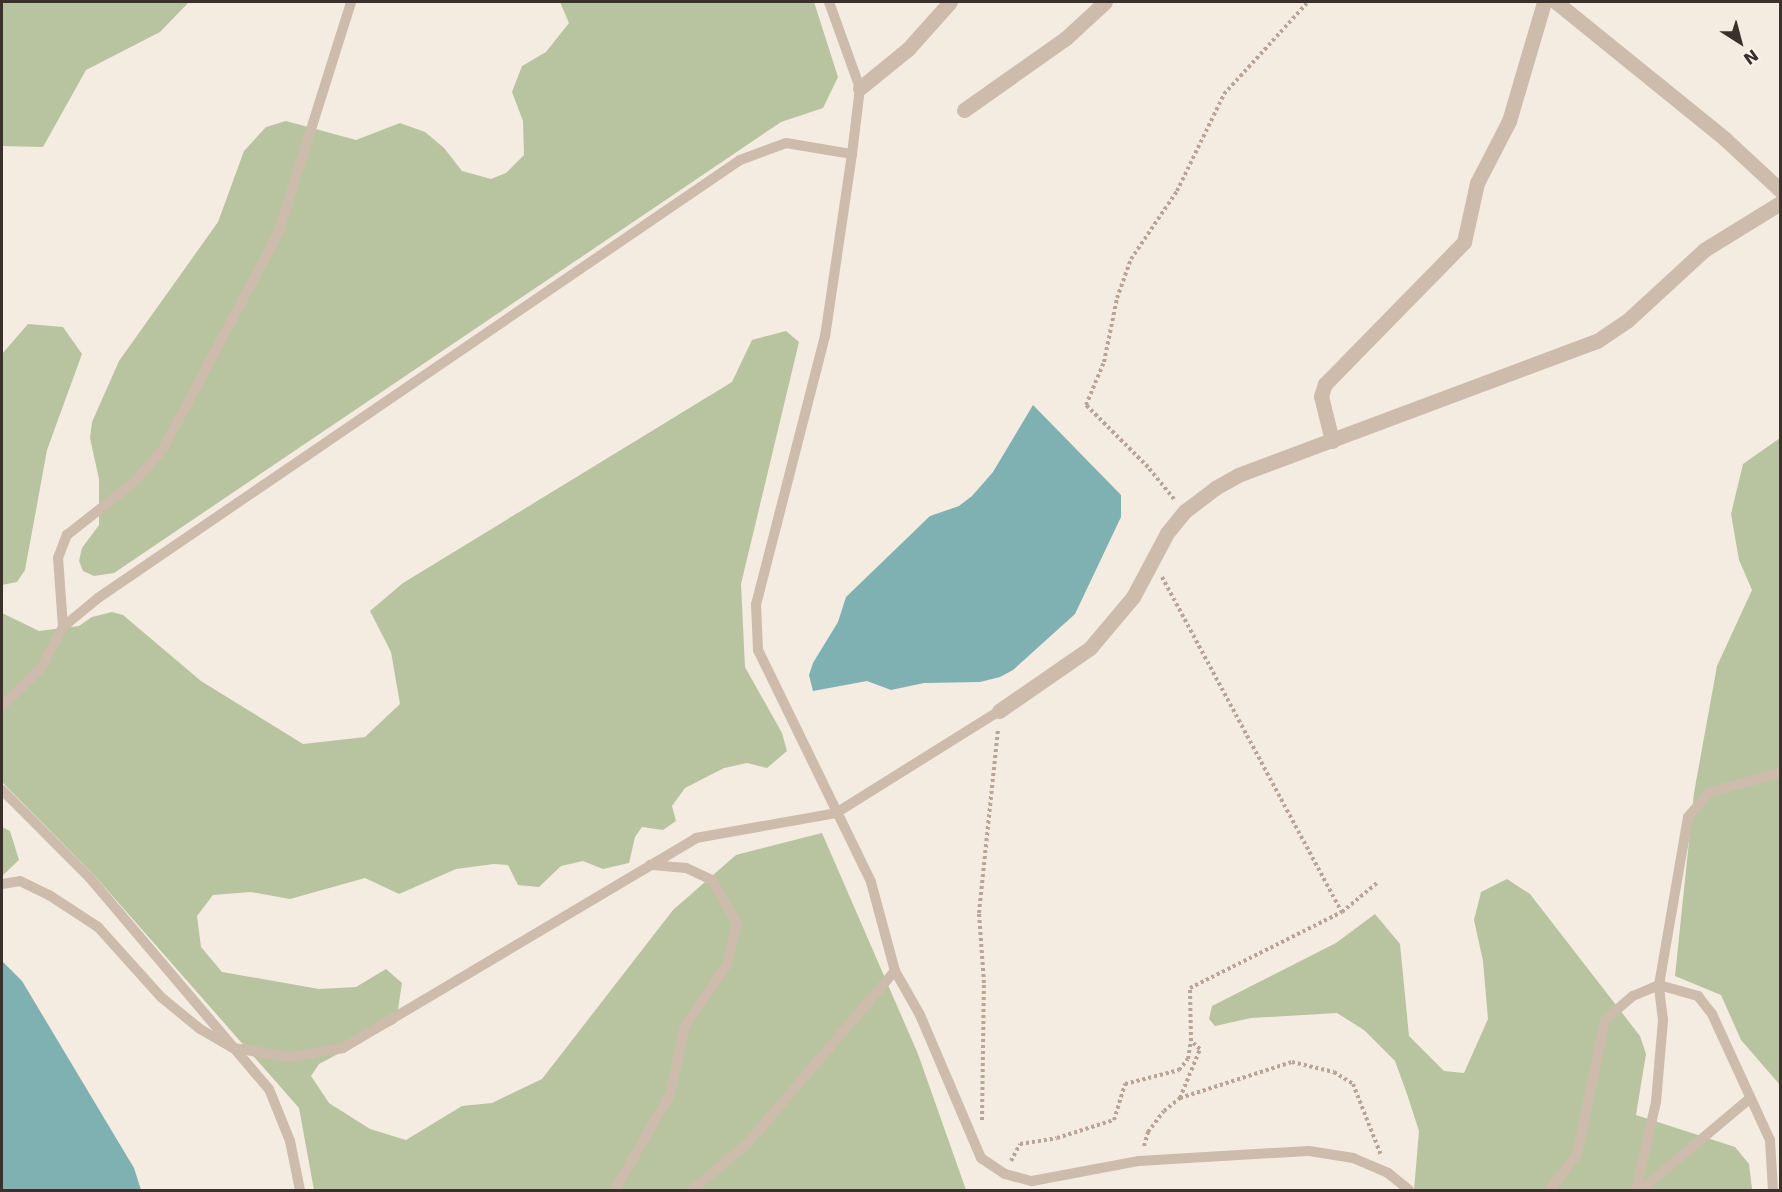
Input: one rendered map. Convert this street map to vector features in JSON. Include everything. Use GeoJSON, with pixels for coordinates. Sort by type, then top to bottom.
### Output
{"type":"FeatureCollection","features":[{"type":"Feature","properties":{"kind":"street"},"geometry":{"type":"LineString","coordinates":[[860,88],[908,49],[950,2]]}},
{"type":"Feature","properties":{"kind":"street"},"geometry":{"type":"LineString","coordinates":[[964,110],[1066,38],[1105,2]]}},
{"type":"Feature","properties":{"kind":"street"},"geometry":{"type":"LineString","coordinates":[[1332,441],[1322,396],[1325,384],[1464,242],[1477,183],[1509,121],[1544,2]]}},
{"type":"Feature","properties":{"kind":"street"},"geometry":{"type":"LineString","coordinates":[[1556,2],[1725,139],[1780,190]]}},
{"type":"Feature","properties":{"kind":"street"},"geometry":{"type":"LineString","coordinates":[[999,711],[1090,648],[1134,597],[1167,533],[1185,511],[1238,475],[1597,341],[1628,320],[1704,250],[1780,203]]}},
{"type":"Feature","properties":{"kind":"lane"},"geometry":{"type":"LineString","coordinates":[[63,627],[58,558],[67,536],[134,482],[164,449],[278,234],[351,2]]}},
{"type":"Feature","properties":{"kind":"lane"},"geometry":{"type":"LineString","coordinates":[[829,2],[860,88],[825,336],[756,603],[758,651],[871,882],[894,971],[920,1015],[981,1158],[1005,1174],[1032,1180],[1139,1161],[1309,1151],[1353,1158],[1388,1173],[1409,1191]]}},
{"type":"Feature","properties":{"kind":"lane"},"geometry":{"type":"LineString","coordinates":[[2,706],[42,667],[63,627],[98,598],[740,160],[786,142],[852,154]]}},
{"type":"Feature","properties":{"kind":"lane"},"geometry":{"type":"LineString","coordinates":[[2,884],[20,881],[49,895],[98,927],[161,997],[200,1029],[233,1048],[290,1057],[343,1048],[696,838],[836,813],[999,711]]}},
{"type":"Feature","properties":{"kind":"lane"},"geometry":{"type":"LineString","coordinates":[[1636,1191],[1656,1102],[1663,1020],[1659,985],[1688,817],[1710,792],[1780,773]]}},
{"type":"Feature","properties":{"kind":"lane"},"geometry":{"type":"LineString","coordinates":[[2,790],[89,877],[269,1089],[290,1141],[300,1191]]}},
{"type":"Feature","properties":{"kind":"lane"},"geometry":{"type":"LineString","coordinates":[[615,1191],[670,1094],[685,1026],[727,965],[737,923],[712,880],[687,868],[650,865]]}},
{"type":"Feature","properties":{"kind":"lane"},"geometry":{"type":"LineString","coordinates":[[692,1191],[747,1144],[894,971]]}},
{"type":"Feature","properties":{"kind":"lane"},"geometry":{"type":"LineString","coordinates":[[1549,1191],[1577,1155],[1605,1020],[1633,996],[1659,985],[1698,996],[1712,1014],[1748,1100],[1770,1140],[1773,1191]]}},
{"type":"Feature","properties":{"kind":"lane"},"geometry":{"type":"LineString","coordinates":[[1641,1191],[1748,1100]]}},
{"type":"Feature","properties":{"kind":"lane"},"geometry":{"type":"LineString","coordinates":[[1770,1140],[1780,1145]]}},
{"type":"Feature","properties":{"kind":"path"},"geometry":{"type":"LineString","coordinates":[[1185,511],[1148,467],[1086,405],[1107,352],[1117,298],[1131,259],[1177,192],[1224,94],[1308,2]]}},
{"type":"Feature","properties":{"kind":"path"},"geometry":{"type":"LineString","coordinates":[[1153,561],[1342,912]]}},
{"type":"Feature","properties":{"kind":"path"},"geometry":{"type":"LineString","coordinates":[[982,1126],[984,983],[979,913],[999,711]]}},
{"type":"Feature","properties":{"kind":"path"},"geometry":{"type":"LineString","coordinates":[[1005,1174],[1020,1144],[1057,1138],[1114,1120],[1125,1084],[1179,1070],[1188,1059],[1191,1041],[1190,988],[1342,912],[1378,882]]}},
{"type":"Feature","properties":{"kind":"path"},"geometry":{"type":"LineString","coordinates":[[1180,1098],[1200,1049],[1191,1041]]}},
{"type":"Feature","properties":{"kind":"path"},"geometry":{"type":"LineString","coordinates":[[1139,1161],[1148,1132],[1164,1111],[1180,1098],[1292,1062],[1334,1072],[1353,1084],[1388,1173]]}},
{"type":"Feature","properties":{"kind":"green space"},"geometry":{"type":"Polygon","coordinates":[[[2,2],[189,2],[160,32],[86,70],[43,147],[2,146],[2,2]]]}},
{"type":"Feature","properties":{"kind":"green space"},"geometry":{"type":"Polygon","coordinates":[[[560,2],[814,2],[838,77],[823,108],[781,122],[114,573],[94,576],[83,571],[79,561],[82,548],[99,525],[99,479],[90,438],[92,422],[119,361],[218,222],[244,151],[266,127],[286,121],[356,140],[400,123],[425,132],[444,148],[462,171],[491,179],[506,173],[524,155],[523,121],[512,92],[522,66],[546,52],[569,23],[560,2]]]}},
{"type":"Feature","properties":{"kind":"green space"},"geometry":{"type":"Polygon","coordinates":[[[28,324],[63,327],[82,354],[47,450],[25,570],[17,582],[2,585],[2,354],[28,324]]]}},
{"type":"Feature","properties":{"kind":"green space"},"geometry":{"type":"Polygon","coordinates":[[[786,331],[799,342],[741,584],[745,667],[782,733],[787,751],[767,768],[747,763],[724,768],[685,788],[672,806],[676,821],[663,830],[642,827],[635,837],[629,863],[603,869],[583,861],[561,866],[539,887],[518,885],[508,865],[494,864],[456,869],[399,894],[365,878],[290,899],[251,892],[213,895],[197,916],[201,947],[222,972],[319,989],[356,987],[386,969],[402,983],[396,1023],[319,1064],[311,1076],[329,1103],[370,1129],[406,1140],[462,1106],[492,1103],[542,1079],[673,910],[736,855],[822,833],[918,1054],[966,1190],[314,1190],[299,1108],[94,875],[2,782],[2,613],[39,631],[79,626],[92,617],[112,612],[123,615],[201,681],[303,744],[365,737],[400,704],[391,652],[370,611],[403,583],[732,382],[752,340],[786,331]]]}},
{"type":"Feature","properties":{"kind":"green space"},"geometry":{"type":"Polygon","coordinates":[[[1780,438],[1780,1085],[1741,1040],[1721,995],[1675,976],[1694,793],[1717,666],[1752,590],[1739,560],[1731,514],[1743,464],[1780,438]]]}},
{"type":"Feature","properties":{"kind":"green space"},"geometry":{"type":"Polygon","coordinates":[[[2,827],[10,831],[19,860],[2,876],[2,827]]]}},
{"type":"Feature","properties":{"kind":"green space"},"geometry":{"type":"Polygon","coordinates":[[[1507,879],[1530,894],[1640,1036],[1646,1054],[1636,1115],[1735,1147],[1749,1164],[1752,1189],[1414,1190],[1419,1131],[1395,1061],[1364,1030],[1337,1013],[1251,1018],[1215,1026],[1209,1019],[1212,1006],[1336,943],[1375,914],[1400,944],[1409,1036],[1444,1071],[1464,1073],[1488,1019],[1483,961],[1474,920],[1481,892],[1507,879]]]}},
{"type":"Feature","properties":{"kind":"water"},"geometry":{"type":"Polygon","coordinates":[[[1033,405],[1121,495],[1121,517],[1075,614],[1013,670],[1000,677],[980,682],[924,683],[891,690],[867,681],[813,691],[809,675],[813,663],[838,622],[846,597],[930,516],[959,506],[972,496],[993,472],[1033,405]]]}},
{"type":"Feature","properties":{"kind":"water"},"geometry":{"type":"Polygon","coordinates":[[[2,961],[22,981],[134,1168],[141,1190],[2,1190],[2,961]]]}}]}
